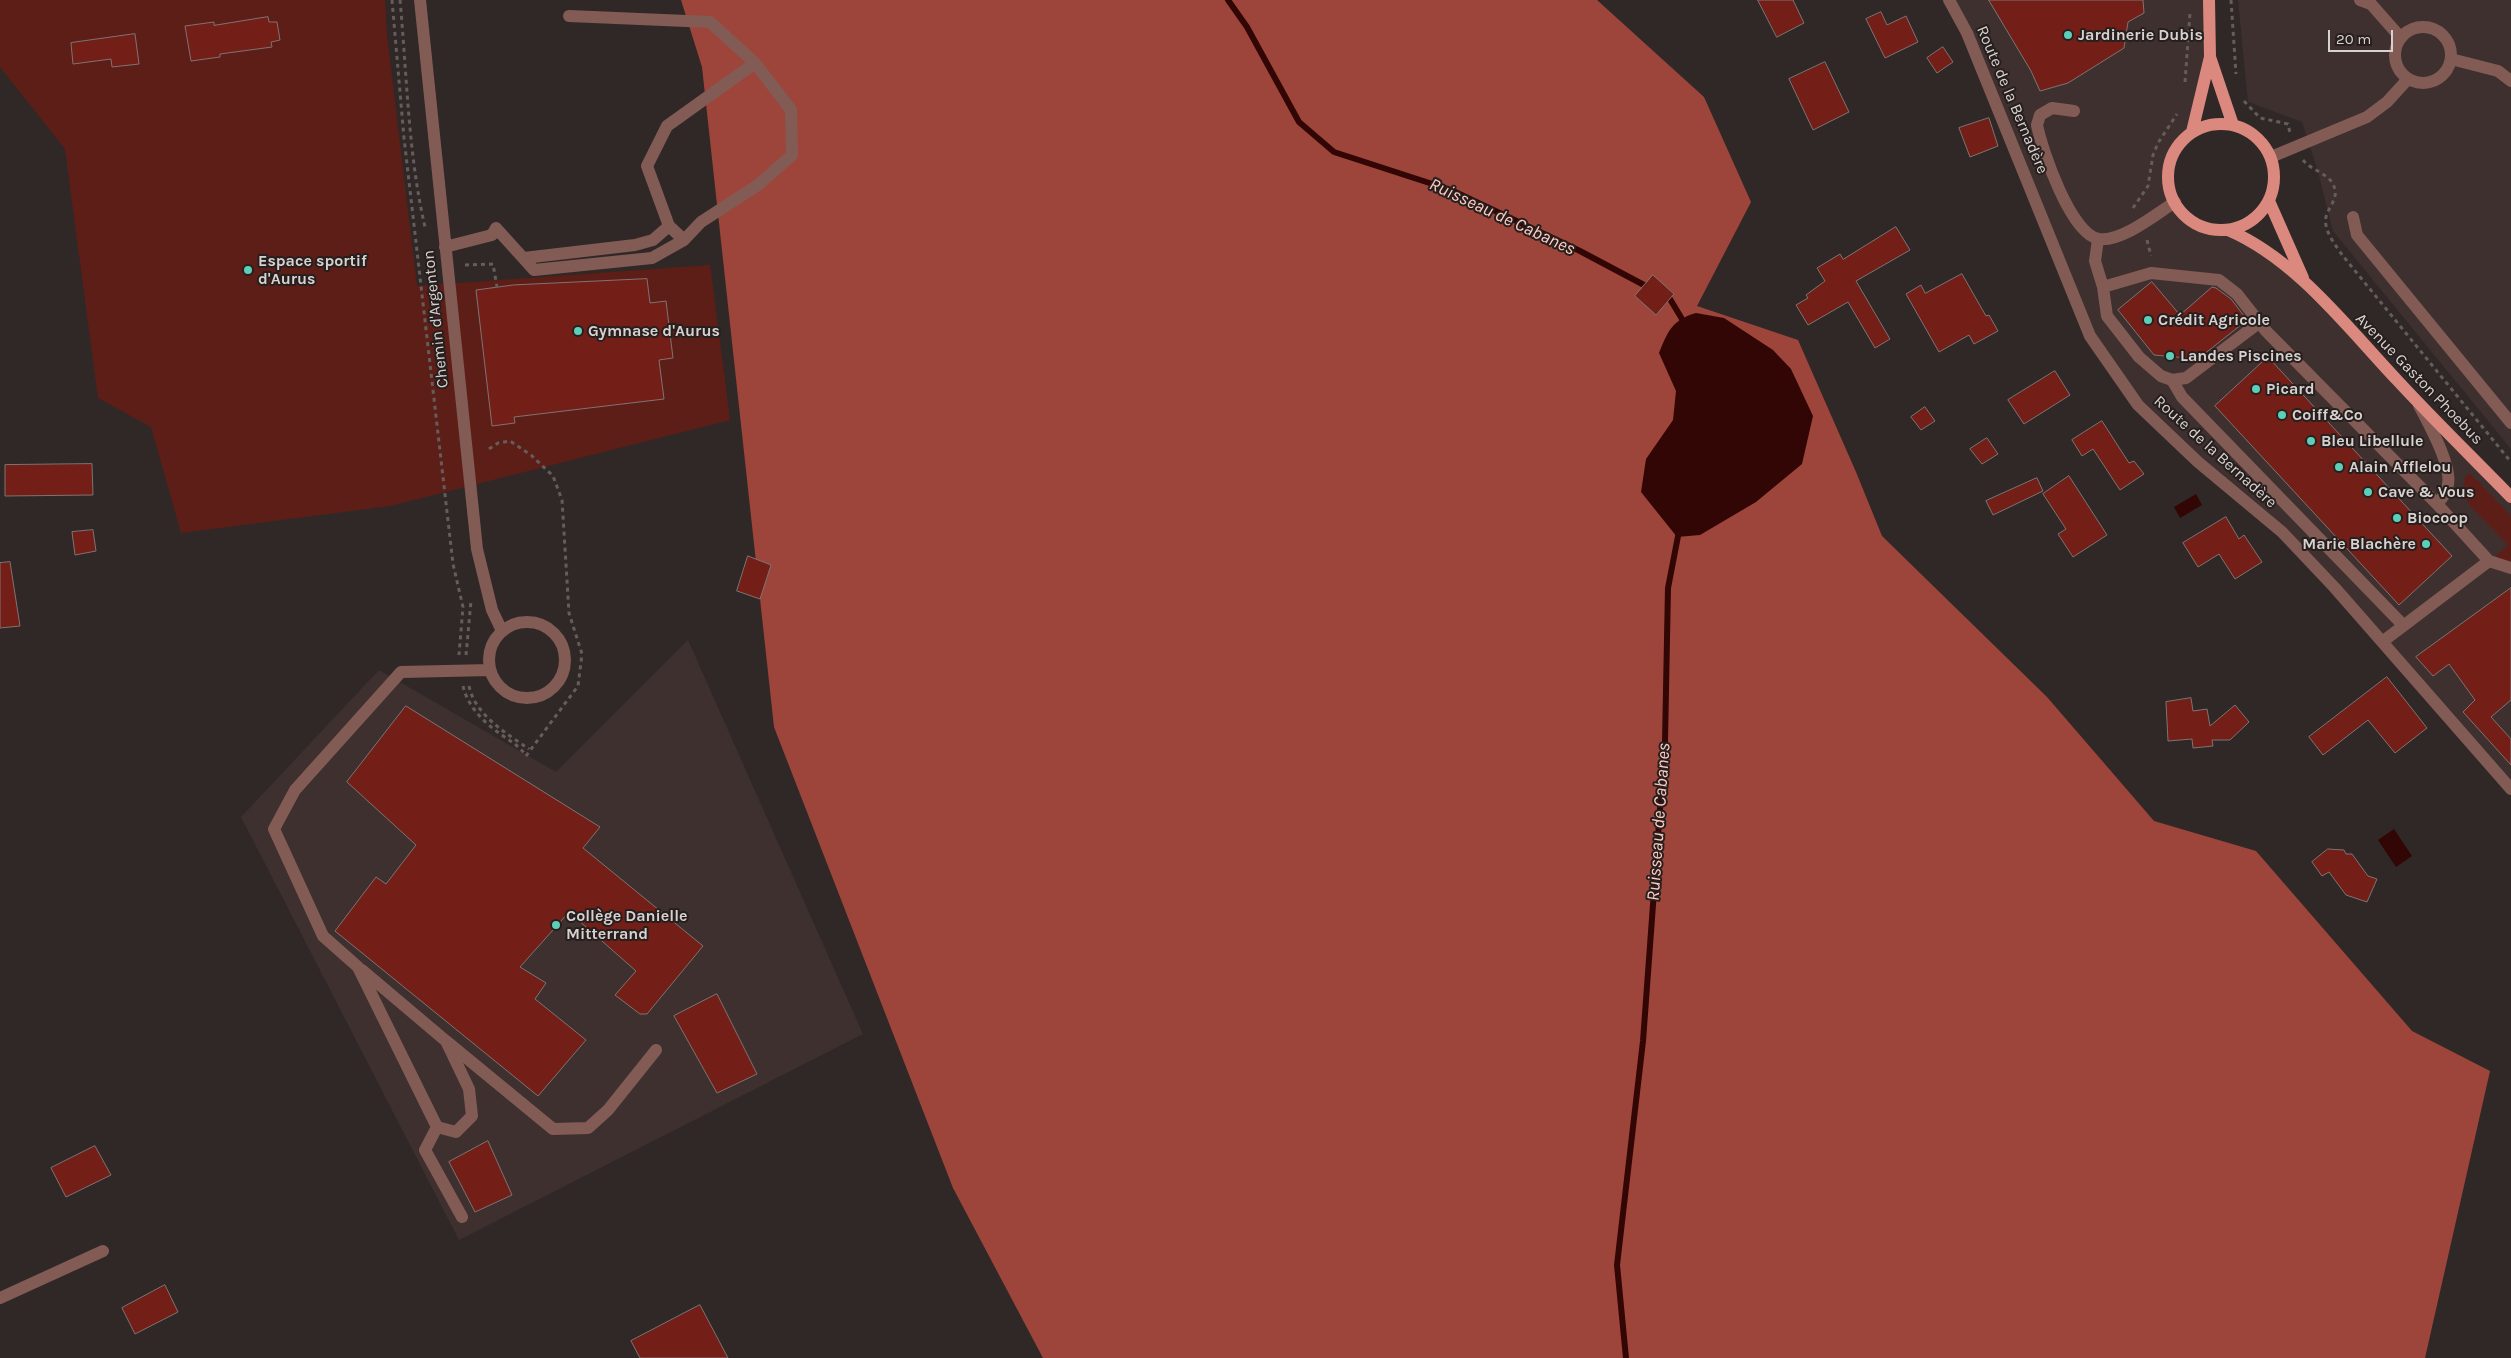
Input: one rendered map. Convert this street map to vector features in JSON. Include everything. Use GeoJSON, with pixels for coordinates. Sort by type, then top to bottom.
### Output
{"type":"FeatureCollection","features":[{"type":"Feature","properties":{"kind":"main road"},"geometry":{"type":"LineString","coordinates":[[2192,132],[2210,57],[2209,0]]}},
{"type":"Feature","properties":{"kind":"main road"},"geometry":{"type":"LineString","coordinates":[[2210,57],[2233,125]]}},
{"type":"Feature","properties":{"kind":"main road"},"geometry":{"type":"LineString","coordinates":[[2219,123],[2233,125],[2249,131],[2262,142],[2271,157],[2275,172],[2274,186],[2269,201],[2259,215],[2245,225],[2228,230],[2212,229],[2197,224],[2185,215],[2175,202],[2169,188],[2168,172],[2172,157],[2180,143],[2192,132],[2205,126],[2219,123]]}},
{"type":"Feature","properties":{"kind":"main road","name":"Avenue Gaston Phoebus"},"geometry":{"type":"LineString","coordinates":[[2269,201],[2305,282]]}},
{"type":"Feature","properties":{"kind":"main road","name":"Avenue Gaston Phoebus"},"geometry":{"type":"LineString","coordinates":[[2228,230],[2248,238],[2273,254],[2305,282],[2419,404],[2511,497]]}},
{"type":"Feature","properties":{"kind":"street","name":"Chemin d'Argenton"},"geometry":{"type":"LineString","coordinates":[[420,0],[477,549],[492,610],[502,631]]}},
{"type":"Feature","properties":{"kind":"street","name":"Route de la Bernadère"},"geometry":{"type":"LineString","coordinates":[[1949,0],[1967,32],[1982,67],[2090,336],[2138,405],[2198,462],[2282,532],[2511,789]]}},
{"type":"Feature","properties":{"kind":"street"},"geometry":{"type":"LineString","coordinates":[[2368,1],[2401,38]]}},
{"type":"Feature","properties":{"kind":"street"},"geometry":{"type":"LineString","coordinates":[[445,247],[492,235],[496,228],[534,270],[652,258],[684,240],[702,222],[758,185],[792,155],[791,110],[755,63],[710,22],[569,16]]}},
{"type":"Feature","properties":{"kind":"street"},"geometry":{"type":"LineString","coordinates":[[2416,28],[2434,30],[2447,42],[2451,59],[2448,68],[2435,80],[2417,83],[2408,79],[2397,65],[2395,55],[2401,38],[2416,28]]}},
{"type":"Feature","properties":{"kind":"street"},"geometry":{"type":"LineString","coordinates":[[2451,59],[2498,71],[2511,81]]}},
{"type":"Feature","properties":{"kind":"street"},"geometry":{"type":"LineString","coordinates":[[684,240],[669,226],[647,166],[667,126],[755,63]]}},
{"type":"Feature","properties":{"kind":"street"},"geometry":{"type":"LineString","coordinates":[[2271,157],[2367,117],[2387,102],[2408,79]]}},
{"type":"Feature","properties":{"kind":"street"},"geometry":{"type":"LineString","coordinates":[[2074,111],[2052,108],[2040,115],[2037,124],[2066,206],[2081,229],[2098,239],[2112,238],[2125,233],[2175,202]]}},
{"type":"Feature","properties":{"kind":"street"},"geometry":{"type":"LineString","coordinates":[[2353,217],[2357,235],[2511,423]]}},
{"type":"Feature","properties":{"kind":"street"},"geometry":{"type":"LineString","coordinates":[[524,258],[635,245],[653,240],[669,226]]}},
{"type":"Feature","properties":{"kind":"street"},"geometry":{"type":"LineString","coordinates":[[2098,239],[2095,261],[2103,287],[2107,316],[2139,357],[2160,376],[2172,380],[2186,378],[2260,322]]}},
{"type":"Feature","properties":{"kind":"street"},"geometry":{"type":"LineString","coordinates":[[2103,287],[2151,274],[2220,280],[2236,294],[2273,338],[2437,504],[2489,561],[2511,568]]}},
{"type":"Feature","properties":{"kind":"street"},"geometry":{"type":"LineString","coordinates":[[2172,380],[2182,397],[2404,625]]}},
{"type":"Feature","properties":{"kind":"street"},"geometry":{"type":"LineString","coordinates":[[2419,404],[2448,471],[2447,489],[2437,504]]}},
{"type":"Feature","properties":{"kind":"street"},"geometry":{"type":"LineString","coordinates":[[2382,642],[2489,561]]}},
{"type":"Feature","properties":{"kind":"street"},"geometry":{"type":"LineString","coordinates":[[527,622],[540,624],[552,631],[561,642],[565,654],[565,668],[560,680],[551,690],[539,696],[527,698],[515,696],[495,682],[490,670],[489,656],[494,642],[502,631],[514,624],[527,622]]}},
{"type":"Feature","properties":{"kind":"street"},"geometry":{"type":"LineString","coordinates":[[490,670],[400,672],[295,790],[274,828],[323,936],[553,1129],[588,1128],[608,1110],[656,1050]]}},
{"type":"Feature","properties":{"kind":"street"},"geometry":{"type":"LineString","coordinates":[[358,967],[437,1127],[456,1132],[472,1116],[470,1089],[446,1041]]}},
{"type":"Feature","properties":{"kind":"street"},"geometry":{"type":"LineString","coordinates":[[437,1127],[425,1150],[462,1217]]}},
{"type":"Feature","properties":{"kind":"street"},"geometry":{"type":"LineString","coordinates":[[0,1298],[103,1251]]}},
{"type":"Feature","properties":{"kind":"path"},"geometry":{"type":"LineString","coordinates":[[392,0],[404,138],[453,564],[463,607],[459,651],[461,671],[465,693],[474,711],[521,748],[526,756],[578,686],[582,654],[569,613],[562,500],[552,476],[531,455],[510,441],[498,443],[490,449]]}},
{"type":"Feature","properties":{"kind":"path"},"geometry":{"type":"LineString","coordinates":[[2184,87],[2190,8]]}},
{"type":"Feature","properties":{"kind":"path"},"geometry":{"type":"LineString","coordinates":[[2131,213],[2148,186],[2153,155],[2158,143],[2178,113]]}},
{"type":"Feature","properties":{"kind":"shaded area","name":"Espace sportif d'Aurus"},"geometry":{"type":"Polygon","coordinates":[[[0,0],[385,0],[387,36],[417,286],[710,265],[730,420],[390,506],[181,533],[151,427],[98,398],[65,149],[0,67],[0,0]]]}},
{"type":"Feature","properties":{"kind":"shaded area"},"geometry":{"type":"Polygon","coordinates":[[[681,0],[1597,0],[1704,97],[1751,202],[1697,306],[1798,340],[1882,536],[2047,697],[2154,821],[2256,851],[2412,1031],[2490,1071],[2425,1358],[1043,1358],[953,1188],[774,727],[702,67],[681,0]]]}},
{"type":"Feature","properties":{"kind":"shaded area"},"geometry":{"type":"Polygon","coordinates":[[[1949,0],[2209,0],[2210,57],[2192,132],[2180,143],[2172,157],[2168,172],[2169,188],[2175,202],[2185,215],[2197,224],[2212,229],[2228,230],[2273,254],[2511,497],[2511,789],[2335,588],[2138,405],[2090,336],[1949,0]]]}},
{"type":"Feature","properties":{"kind":"shaded area"},"geometry":{"type":"Polygon","coordinates":[[[2238,0],[2511,0],[2511,449],[2333,231],[2317,168],[2302,122],[2248,102],[2238,0]]]}},
{"type":"Feature","properties":{"kind":"shaded area"},"geometry":{"type":"Polygon","coordinates":[[[1696,313],[1724,318],[1773,350],[1791,369],[1813,416],[1802,464],[1756,502],[1700,535],[1677,537],[1641,492],[1646,459],[1673,420],[1676,391],[1659,353],[1672,327],[1681,319],[1696,313]]]}},
{"type":"Feature","properties":{"kind":"shaded area"},"geometry":{"type":"Polygon","coordinates":[[[2470,473],[2511,516],[2511,562],[2499,560],[2496,556],[2508,545],[2471,507],[2463,495],[2465,477],[2470,473]]]}},
{"type":"Feature","properties":{"kind":"shaded area"},"geometry":{"type":"Polygon","coordinates":[[[2196,494],[2202,505],[2180,518],[2174,507],[2196,494]]]}},
{"type":"Feature","properties":{"kind":"shaded area","name":"Collège Danielle Mitterrand"},"geometry":{"type":"Polygon","coordinates":[[[688,640],[863,1034],[459,1240],[241,817],[379,670],[556,772],[688,640]]]}},
{"type":"Feature","properties":{"kind":"shaded area"},"geometry":{"type":"Polygon","coordinates":[[[2394,829],[2412,856],[2396,867],[2378,840],[2394,829]]]}},
{"type":"Feature","properties":{"kind":"building"},"geometry":{"type":"Polygon","coordinates":[[[1758,0],[1793,0],[1804,23],[1777,37],[1758,0]]]}},
{"type":"Feature","properties":{"kind":"building","name":"Jardinerie Dubis"},"geometry":{"type":"Polygon","coordinates":[[[1989,0],[2143,0],[2144,13],[2128,22],[2124,48],[2068,83],[2040,91],[2031,71],[1989,0]]]}},
{"type":"Feature","properties":{"kind":"building"},"geometry":{"type":"Polygon","coordinates":[[[1881,12],[1887,25],[1906,16],[1918,42],[1885,58],[1866,19],[1881,12]]]}},
{"type":"Feature","properties":{"kind":"building"},"geometry":{"type":"Polygon","coordinates":[[[268,17],[269,22],[277,22],[280,40],[271,42],[272,47],[220,54],[220,57],[191,61],[185,26],[214,22],[214,25],[268,17]]]}},
{"type":"Feature","properties":{"kind":"building"},"geometry":{"type":"Polygon","coordinates":[[[135,34],[139,64],[112,67],[111,59],[73,64],[71,43],[135,34]]]}},
{"type":"Feature","properties":{"kind":"building"},"geometry":{"type":"Polygon","coordinates":[[[1943,47],[1953,62],[1937,73],[1927,58],[1943,47]]]}},
{"type":"Feature","properties":{"kind":"building"},"geometry":{"type":"Polygon","coordinates":[[[1825,62],[1849,112],[1813,130],[1789,79],[1825,62]]]}},
{"type":"Feature","properties":{"kind":"building"},"geometry":{"type":"Polygon","coordinates":[[[1989,118],[1998,146],[1970,157],[1959,128],[1989,118]]]}},
{"type":"Feature","properties":{"kind":"building"},"geometry":{"type":"Polygon","coordinates":[[[1896,227],[1910,250],[1856,281],[1890,339],[1875,348],[1848,302],[1808,325],[1796,305],[1808,298],[1806,295],[1825,281],[1817,268],[1840,254],[1843,259],[1896,227]]]}},
{"type":"Feature","properties":{"kind":"building"},"geometry":{"type":"Polygon","coordinates":[[[1962,274],[1986,316],[1989,315],[1998,331],[1974,344],[1969,335],[1939,352],[1906,294],[1921,285],[1925,293],[1962,274]]]}},
{"type":"Feature","properties":{"kind":"building"},"geometry":{"type":"Polygon","coordinates":[[[1653,275],[1674,294],[1656,315],[1635,296],[1653,275]]]}},
{"type":"Feature","properties":{"kind":"building","name":"Gymnase d'Aurus"},"geometry":{"type":"Polygon","coordinates":[[[647,279],[650,303],[666,301],[673,358],[659,360],[664,399],[514,417],[515,423],[492,426],[476,290],[513,285],[647,279]]]}},
{"type":"Feature","properties":{"kind":"building"},"geometry":{"type":"Polygon","coordinates":[[[2152,282],[2180,315],[2212,287],[2231,299],[2247,320],[2198,359],[2154,355],[2118,310],[2152,282]]]}},
{"type":"Feature","properties":{"kind":"building"},"geometry":{"type":"Polygon","coordinates":[[[2268,357],[2452,556],[2399,605],[2215,406],[2268,357]]]}},
{"type":"Feature","properties":{"kind":"building"},"geometry":{"type":"Polygon","coordinates":[[[2055,371],[2070,395],[2024,424],[2008,400],[2055,371]]]}},
{"type":"Feature","properties":{"kind":"building"},"geometry":{"type":"Polygon","coordinates":[[[1925,407],[1935,421],[1921,430],[1911,417],[1925,407]]]}},
{"type":"Feature","properties":{"kind":"building"},"geometry":{"type":"Polygon","coordinates":[[[2102,421],[2129,463],[2134,461],[2144,474],[2120,490],[2093,449],[2082,456],[2072,440],[2102,421]]]}},
{"type":"Feature","properties":{"kind":"building"},"geometry":{"type":"Polygon","coordinates":[[[1987,438],[1998,454],[1982,464],[1970,449],[1987,438]]]}},
{"type":"Feature","properties":{"kind":"building"},"geometry":{"type":"Polygon","coordinates":[[[92,464],[93,495],[5,496],[5,465],[92,464]]]}},
{"type":"Feature","properties":{"kind":"building"},"geometry":{"type":"Polygon","coordinates":[[[2069,476],[2107,535],[2073,557],[2058,534],[2066,529],[2043,494],[2069,476]]]}},
{"type":"Feature","properties":{"kind":"building"},"geometry":{"type":"Polygon","coordinates":[[[2037,478],[2043,491],[1993,515],[1986,501],[2037,478]]]}},
{"type":"Feature","properties":{"kind":"building"},"geometry":{"type":"Polygon","coordinates":[[[2226,517],[2239,539],[2244,535],[2262,562],[2235,579],[2219,554],[2198,567],[2183,543],[2226,517]]]}},
{"type":"Feature","properties":{"kind":"building"},"geometry":{"type":"Polygon","coordinates":[[[93,530],[96,551],[75,555],[72,532],[93,530]]]}},
{"type":"Feature","properties":{"kind":"building"},"geometry":{"type":"Polygon","coordinates":[[[748,556],[771,565],[760,599],[737,591],[748,556]]]}},
{"type":"Feature","properties":{"kind":"building"},"geometry":{"type":"Polygon","coordinates":[[[10,562],[20,626],[0,628],[0,563],[10,562]]]}},
{"type":"Feature","properties":{"kind":"building"},"geometry":{"type":"Polygon","coordinates":[[[2511,588],[2511,700],[2491,717],[2511,739],[2511,765],[2463,712],[2475,700],[2449,664],[2433,676],[2416,657],[2511,588]]]}},
{"type":"Feature","properties":{"kind":"building"},"geometry":{"type":"Polygon","coordinates":[[[2387,677],[2427,728],[2395,753],[2368,720],[2323,755],[2309,737],[2387,677]]]}},
{"type":"Feature","properties":{"kind":"building"},"geometry":{"type":"Polygon","coordinates":[[[2191,698],[2193,711],[2207,709],[2210,726],[2235,705],[2249,722],[2230,740],[2212,740],[2213,746],[2193,748],[2192,739],[2168,741],[2166,702],[2191,698]]]}},
{"type":"Feature","properties":{"kind":"building"},"geometry":{"type":"Polygon","coordinates":[[[406,706],[600,827],[583,848],[703,946],[647,1014],[640,1014],[615,995],[636,971],[569,912],[520,967],[546,983],[535,999],[586,1040],[538,1096],[335,931],[376,877],[386,884],[416,845],[347,782],[406,706]]]}},
{"type":"Feature","properties":{"kind":"building"},"geometry":{"type":"Polygon","coordinates":[[[2328,849],[2344,850],[2346,854],[2352,854],[2368,876],[2377,879],[2367,902],[2346,895],[2329,872],[2322,876],[2312,862],[2328,849]]]}},
{"type":"Feature","properties":{"kind":"building"},"geometry":{"type":"Polygon","coordinates":[[[717,994],[757,1074],[717,1093],[674,1016],[717,994]]]}},
{"type":"Feature","properties":{"kind":"building"},"geometry":{"type":"Polygon","coordinates":[[[488,1141],[512,1195],[475,1212],[449,1162],[488,1141]]]}},
{"type":"Feature","properties":{"kind":"building"},"geometry":{"type":"Polygon","coordinates":[[[95,1146],[111,1175],[66,1197],[51,1168],[95,1146]]]}},
{"type":"Feature","properties":{"kind":"building"},"geometry":{"type":"Polygon","coordinates":[[[165,1285],[178,1312],[135,1334],[122,1308],[165,1285]]]}},
{"type":"Feature","properties":{"kind":"building"},"geometry":{"type":"Polygon","coordinates":[[[700,1305],[728,1358],[640,1358],[631,1341],[700,1305]]]}},
{"type":"Feature","properties":{"kind":"waterway","name":"Ruisseau de Cabanes"},"geometry":{"type":"LineString","coordinates":[[1228,0],[1247,27],[1299,122],[1334,152],[1451,190],[1580,251],[1644,285]]}},
{"type":"Feature","properties":{"kind":"waterway","name":"Ruisseau de Cabanes"},"geometry":{"type":"LineString","coordinates":[[1670,299],[1685,324]]}},
{"type":"Feature","properties":{"kind":"waterway","name":"Ruisseau de Cabanes"},"geometry":{"type":"LineString","coordinates":[[1626,1358],[1617,1265],[1643,1041],[1665,741],[1668,588],[1679,531]]}},
{"type":"Feature","properties":{"kind":"place","name":"Jardinerie Dubis"},"geometry":{"type":"Point","coordinates":[2068,35]}},
{"type":"Feature","properties":{"kind":"place","name":"Espace sportif d'Aurus"},"geometry":{"type":"Point","coordinates":[248,270]}},
{"type":"Feature","properties":{"kind":"place","name":"Crédit Agricole"},"geometry":{"type":"Point","coordinates":[2148,320]}},
{"type":"Feature","properties":{"kind":"place","name":"Gymnase d'Aurus"},"geometry":{"type":"Point","coordinates":[578,331]}},
{"type":"Feature","properties":{"kind":"place","name":"Landes Piscines"},"geometry":{"type":"Point","coordinates":[2170,356]}},
{"type":"Feature","properties":{"kind":"place","name":"Picard"},"geometry":{"type":"Point","coordinates":[2256,389]}},
{"type":"Feature","properties":{"kind":"place","name":"Coiff&Co"},"geometry":{"type":"Point","coordinates":[2282,415]}},
{"type":"Feature","properties":{"kind":"place","name":"Bleu Libellule"},"geometry":{"type":"Point","coordinates":[2311,441]}},
{"type":"Feature","properties":{"kind":"place","name":"Alain Afflelou"},"geometry":{"type":"Point","coordinates":[2339,467]}},
{"type":"Feature","properties":{"kind":"place","name":"Cave & Vous"},"geometry":{"type":"Point","coordinates":[2368,492]}},
{"type":"Feature","properties":{"kind":"place","name":"Biocoop"},"geometry":{"type":"Point","coordinates":[2397,518]}},
{"type":"Feature","properties":{"kind":"place","name":"Marie Blachère"},"geometry":{"type":"Point","coordinates":[2426,544]}},
{"type":"Feature","properties":{"kind":"place","name":"Collège Danielle Mitterrand"},"geometry":{"type":"Point","coordinates":[556,925]}}]}
